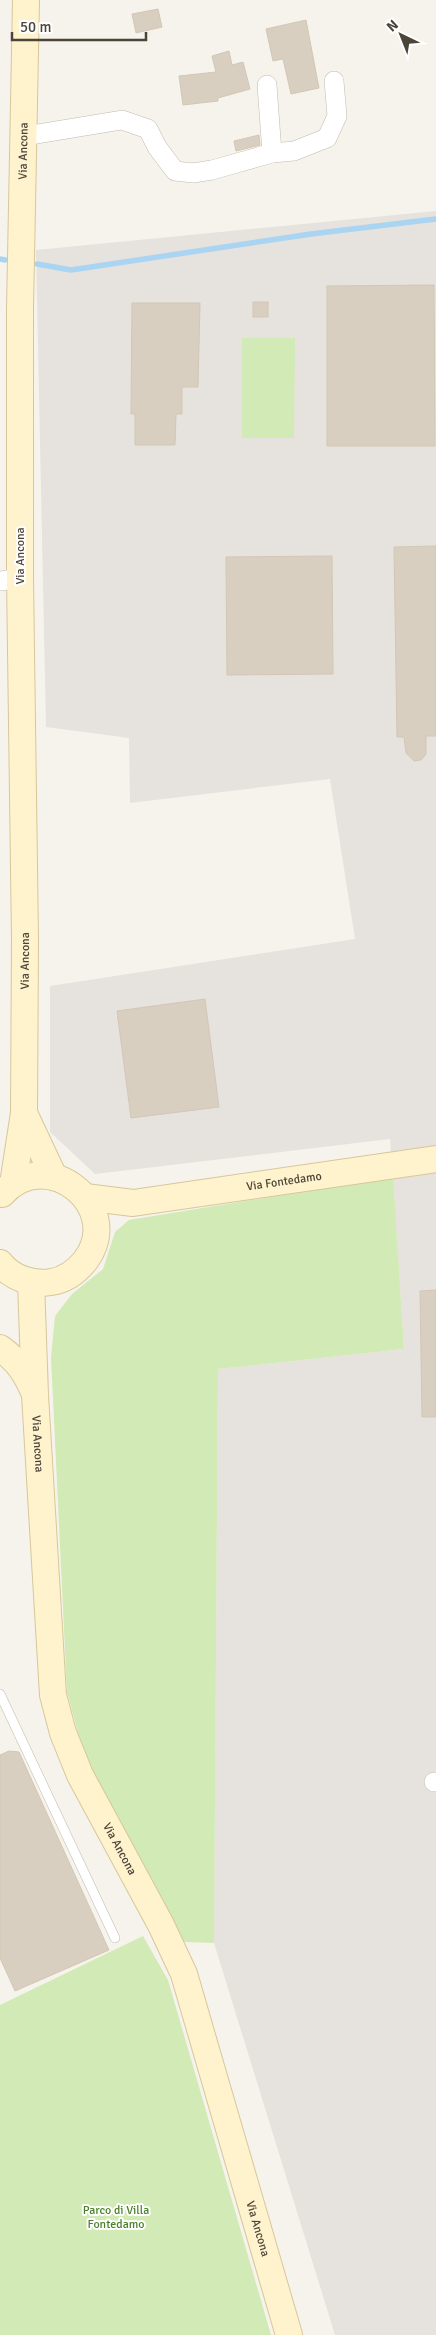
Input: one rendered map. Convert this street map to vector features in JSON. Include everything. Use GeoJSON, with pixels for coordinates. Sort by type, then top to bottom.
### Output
{"type":"FeatureCollection","features":[{"type":"Feature","properties":{"kind":"main road","name":"Via Ancona"},"geometry":{"type":"LineString","coordinates":[[7,1190],[24,1113],[25,940],[10,580],[25,136],[26,0]]}},
{"type":"Feature","properties":{"kind":"main road","name":"Via Ancona"},"geometry":{"type":"LineString","coordinates":[[7,1190],[40,1175],[54,1176],[24,1113]]}},
{"type":"Feature","properties":{"kind":"main road","name":"Via Fontedamo"},"geometry":{"type":"LineString","coordinates":[[85,1197],[133,1203],[436,1159]]}},
{"type":"Feature","properties":{"kind":"main road"},"geometry":{"type":"LineString","coordinates":[[0,1263],[12,1274],[31,1282],[58,1281],[80,1268],[93,1246],[96,1233],[94,1214],[85,1197],[77,1188],[54,1176]]}},
{"type":"Feature","properties":{"kind":"main road"},"geometry":{"type":"LineString","coordinates":[[96,1233],[133,1203]]}},
{"type":"Feature","properties":{"kind":"main road","name":"Via Ancona"},"geometry":{"type":"LineString","coordinates":[[34,1347],[58,1281]]}},
{"type":"Feature","properties":{"kind":"main road","name":"Via Ancona"},"geometry":{"type":"LineString","coordinates":[[31,1282],[35,1396],[53,1695],[61,1724],[80,1775],[161,1925],[184,1974],[289,2335]]}},
{"type":"Feature","properties":{"kind":"main road"},"geometry":{"type":"LineString","coordinates":[[0,1348],[15,1359],[26,1374],[35,1396]]}},
{"type":"Feature","properties":{"kind":"street"},"geometry":{"type":"LineString","coordinates":[[25,136],[122,120],[148,129],[157,147],[175,171],[193,173],[212,170],[272,154],[294,151],[327,138],[336,116],[334,81]]}},
{"type":"Feature","properties":{"kind":"street"},"geometry":{"type":"LineString","coordinates":[[268,85],[272,154]]}},
{"type":"Feature","properties":{"kind":"lane"},"geometry":{"type":"LineString","coordinates":[[0,1696],[115,1938]]}},
{"type":"Feature","properties":{"kind":"shaded area"},"geometry":{"type":"Polygon","coordinates":[[[436,211],[436,2335],[335,2335],[214,1943],[218,1369],[404,1349],[390,1139],[95,1174],[50,1132],[50,986],[355,939],[330,779],[130,803],[129,738],[46,727],[36,250],[436,211]]]}},
{"type":"Feature","properties":{"kind":"green space"},"geometry":{"type":"Polygon","coordinates":[[[242,338],[295,338],[294,438],[242,438],[242,338]]]}},
{"type":"Feature","properties":{"kind":"green space"},"geometry":{"type":"Polygon","coordinates":[[[393,1177],[404,1349],[218,1369],[214,1943],[184,1942],[84,1755],[67,1692],[51,1357],[55,1316],[72,1294],[103,1269],[115,1232],[129,1220],[393,1177]]]}},
{"type":"Feature","properties":{"kind":"green space","name":"Parco di Villa Fontedamo"},"geometry":{"type":"Polygon","coordinates":[[[143,1936],[168,1980],[271,2335],[0,2335],[0,2005],[143,1936]]]}},
{"type":"Feature","properties":{"kind":"building"},"geometry":{"type":"Polygon","coordinates":[[[158,9],[162,27],[136,33],[132,14],[158,9]]]}},
{"type":"Feature","properties":{"kind":"building"},"geometry":{"type":"Polygon","coordinates":[[[306,20],[319,88],[291,94],[283,59],[273,61],[266,29],[306,20]]]}},
{"type":"Feature","properties":{"kind":"building"},"geometry":{"type":"Polygon","coordinates":[[[229,51],[232,65],[243,62],[250,89],[218,98],[218,101],[183,105],[179,76],[216,72],[212,56],[229,51]]]}},
{"type":"Feature","properties":{"kind":"building"},"geometry":{"type":"Polygon","coordinates":[[[259,135],[260,145],[236,151],[234,141],[259,135]]]}},
{"type":"Feature","properties":{"kind":"building"},"geometry":{"type":"Polygon","coordinates":[[[434,285],[435,446],[327,446],[327,286],[434,285]]]}},
{"type":"Feature","properties":{"kind":"building"},"geometry":{"type":"Polygon","coordinates":[[[253,302],[268,302],[268,317],[253,317],[253,302]]]}},
{"type":"Feature","properties":{"kind":"building"},"geometry":{"type":"Polygon","coordinates":[[[132,303],[200,303],[198,387],[182,387],[182,414],[176,414],[175,445],[135,445],[135,414],[131,414],[132,303]]]}},
{"type":"Feature","properties":{"kind":"building"},"geometry":{"type":"Polygon","coordinates":[[[436,546],[436,736],[426,736],[426,754],[421,760],[414,761],[406,753],[404,737],[397,737],[394,547],[436,546]]]}},
{"type":"Feature","properties":{"kind":"building"},"geometry":{"type":"Polygon","coordinates":[[[332,556],[333,674],[227,675],[226,557],[332,556]]]}},
{"type":"Feature","properties":{"kind":"building"},"geometry":{"type":"Polygon","coordinates":[[[205,999],[219,1107],[131,1118],[117,1011],[205,999]]]}},
{"type":"Feature","properties":{"kind":"building"},"geometry":{"type":"Polygon","coordinates":[[[436,1290],[436,1417],[422,1417],[420,1291],[436,1290]]]}},
{"type":"Feature","properties":{"kind":"building"},"geometry":{"type":"Polygon","coordinates":[[[9,1751],[19,1752],[109,1950],[15,1991],[0,1958],[0,1755],[9,1751]]]}},
{"type":"Feature","properties":{"kind":"waterway"},"geometry":{"type":"LineString","coordinates":[[37,264],[71,270],[311,234],[436,219]]}},
{"type":"Feature","properties":{"kind":"waterway"},"geometry":{"type":"LineString","coordinates":[[0,259],[5,260]]}}]}
